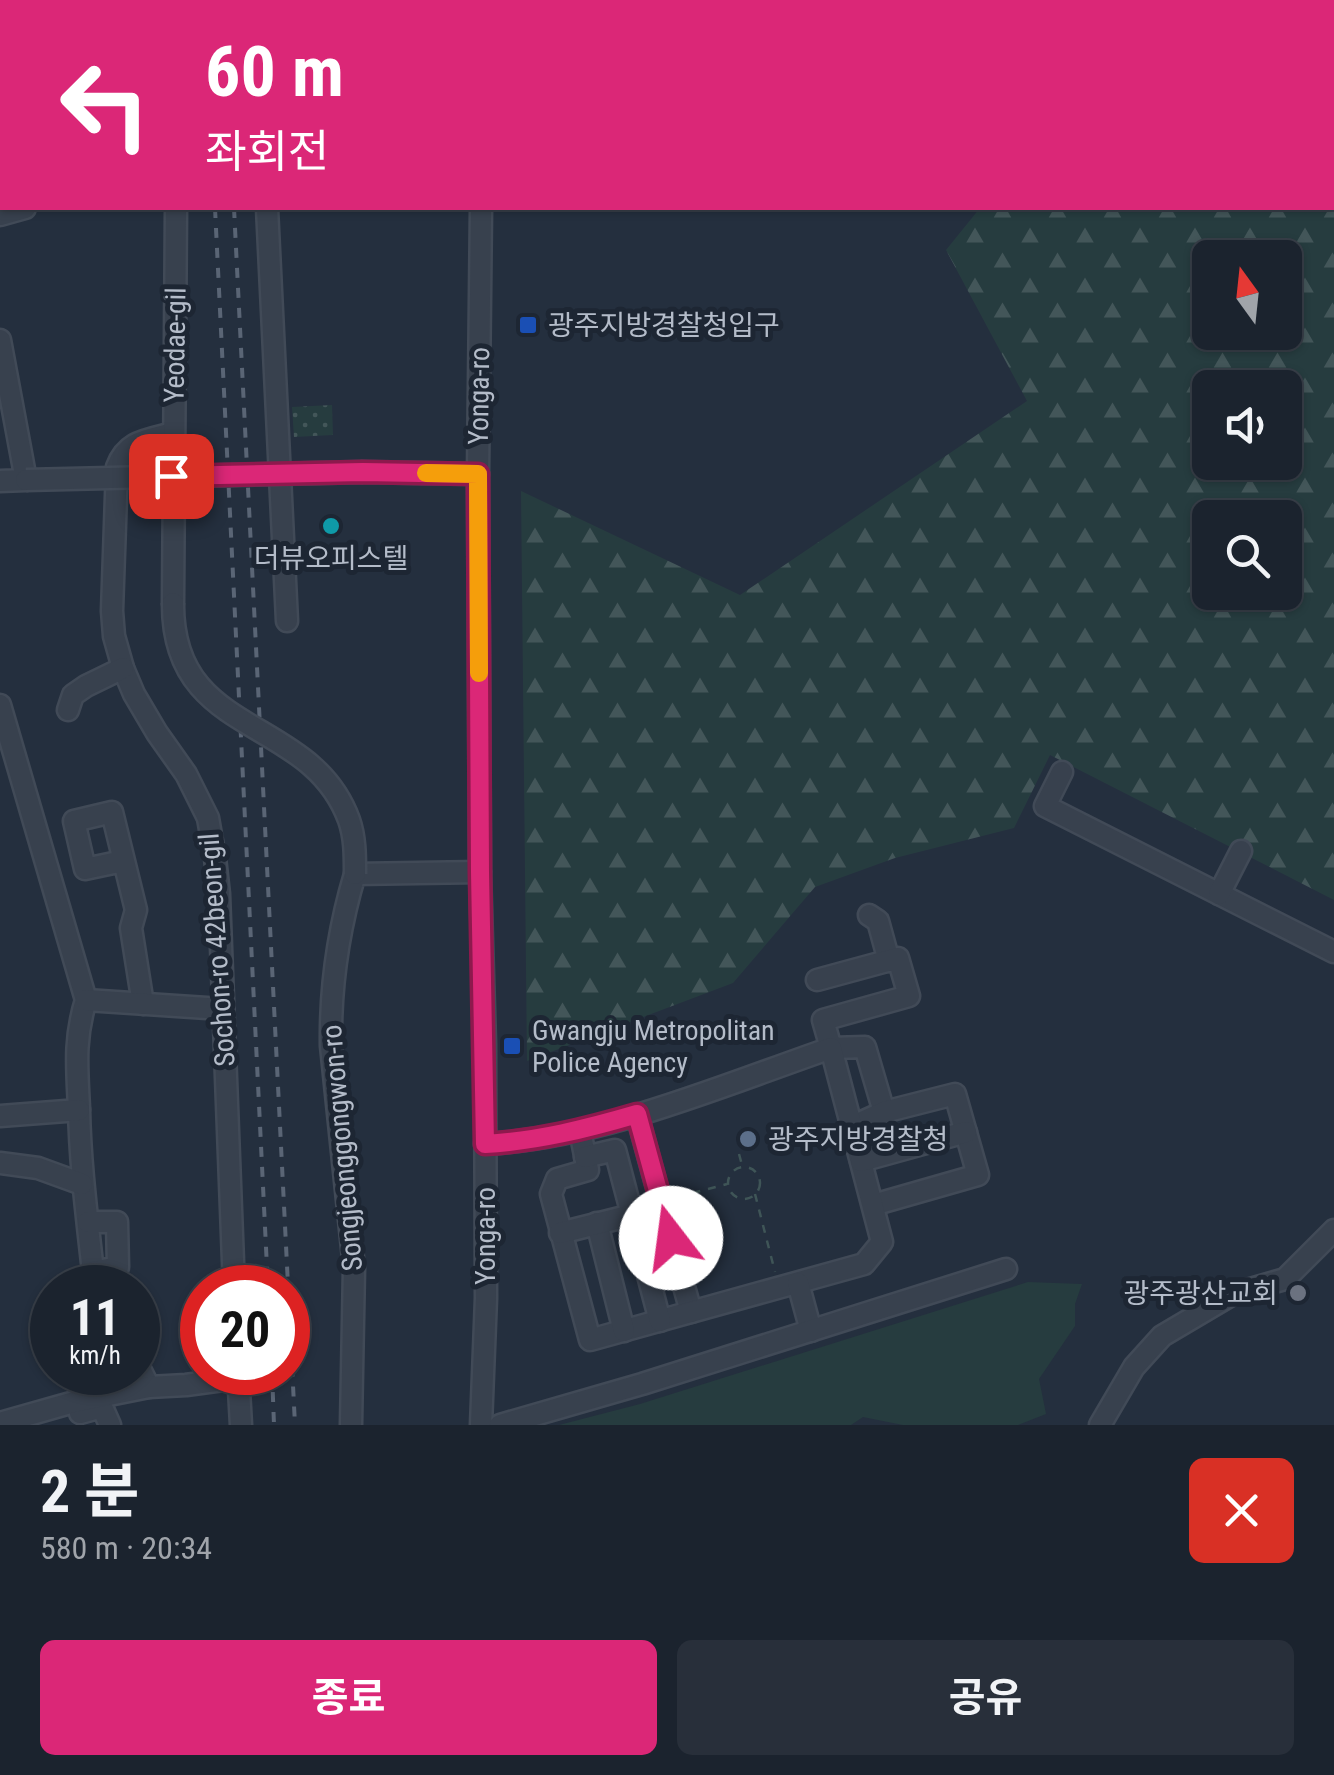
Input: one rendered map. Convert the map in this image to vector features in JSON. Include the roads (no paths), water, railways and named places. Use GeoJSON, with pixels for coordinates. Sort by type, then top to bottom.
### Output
{"type":"FeatureCollection","features":[{"type":"Feature","properties":{"kind":"street","name":"Yeodae-gil"},"geometry":{"type":"LineString","coordinates":[[176,210],[173,629],[179,651],[202,692],[301,755],[330,784],[349,820],[355,874]]}},
{"type":"Feature","properties":{"kind":"street"},"geometry":{"type":"LineString","coordinates":[[267,210],[287,621]]}},
{"type":"Feature","properties":{"kind":"street","name":"Yonga-ro"},"geometry":{"type":"LineString","coordinates":[[481,210],[478,474],[486,1298],[481,1425]]}},
{"type":"Feature","properties":{"kind":"street"},"geometry":{"type":"LineString","coordinates":[[0,340],[26,480]]}},
{"type":"Feature","properties":{"kind":"street","name":"Sochon-ro 42beon-gil"},"geometry":{"type":"LineString","coordinates":[[173,433],[130,446],[117,467],[112,612],[123,668],[140,705],[186,774],[208,818],[218,894],[233,1265]]}},
{"type":"Feature","properties":{"kind":"street"},"geometry":{"type":"LineString","coordinates":[[0,481],[363,472],[478,474]]}},
{"type":"Feature","properties":{"kind":"street"},"geometry":{"type":"LineString","coordinates":[[68,710],[73,695],[123,668]]}},
{"type":"Feature","properties":{"kind":"street"},"geometry":{"type":"LineString","coordinates":[[0,705],[86,1000],[76,1044],[82,1184],[95,1265]]}},
{"type":"Feature","properties":{"kind":"street"},"geometry":{"type":"LineString","coordinates":[[1062,772],[1045,806],[1334,952]]}},
{"type":"Feature","properties":{"kind":"street"},"geometry":{"type":"LineString","coordinates":[[1220,894],[1240,852]]}},
{"type":"Feature","properties":{"kind":"street"},"geometry":{"type":"LineString","coordinates":[[123,861],[136,910],[131,928],[143,1004]]}},
{"type":"Feature","properties":{"kind":"street"},"geometry":{"type":"LineString","coordinates":[[355,874],[480,872]]}},
{"type":"Feature","properties":{"kind":"street","name":"Songjeonggongwon-ro"},"geometry":{"type":"LineString","coordinates":[[351,1425],[354,1268],[330,1013],[340,923],[355,874]]}},
{"type":"Feature","properties":{"kind":"street"},"geometry":{"type":"LineString","coordinates":[[869,915],[878,921],[888,961]]}},
{"type":"Feature","properties":{"kind":"street"},"geometry":{"type":"LineString","coordinates":[[580,1131],[588,1170],[558,1179],[552,1194],[590,1340],[864,1264],[882,1242],[823,1020],[909,996],[898,958],[817,980]]}},
{"type":"Feature","properties":{"kind":"street"},"geometry":{"type":"LineString","coordinates":[[86,1000],[222,1009]]}},
{"type":"Feature","properties":{"kind":"street"},"geometry":{"type":"LineString","coordinates":[[485,1144],[522,1142],[580,1131],[830,1048],[865,1048],[884,1112]]}},
{"type":"Feature","properties":{"kind":"street"},"geometry":{"type":"LineString","coordinates":[[851,1127],[884,1112],[955,1094],[978,1175],[872,1205]]}},
{"type":"Feature","properties":{"kind":"street"},"geometry":{"type":"LineString","coordinates":[[0,1116],[79,1110]]}},
{"type":"Feature","properties":{"kind":"street"},"geometry":{"type":"LineString","coordinates":[[637,1114],[692,1312]]}},
{"type":"Feature","properties":{"kind":"street"},"geometry":{"type":"LineString","coordinates":[[861,1160],[966,1132]]}},
{"type":"Feature","properties":{"kind":"street"},"geometry":{"type":"LineString","coordinates":[[585,1157],[615,1150],[660,1321]]}},
{"type":"Feature","properties":{"kind":"street"},"geometry":{"type":"LineString","coordinates":[[0,1163],[38,1168],[82,1184]]}},
{"type":"Feature","properties":{"kind":"street"},"geometry":{"type":"LineString","coordinates":[[560,1233],[632,1215]]}},
{"type":"Feature","properties":{"kind":"street"},"geometry":{"type":"LineString","coordinates":[[88,1222],[118,1222],[118,1265]]}},
{"type":"Feature","properties":{"kind":"street"},"geometry":{"type":"LineString","coordinates":[[598,1224],[624,1331]]}},
{"type":"Feature","properties":{"kind":"street"},"geometry":{"type":"LineString","coordinates":[[1100,1425],[1134,1367],[1162,1336],[1233,1294],[1284,1279],[1334,1230]]}},
{"type":"Feature","properties":{"kind":"street"},"geometry":{"type":"LineString","coordinates":[[500,1425],[1006,1269]]}},
{"type":"Feature","properties":{"kind":"street"},"geometry":{"type":"LineString","coordinates":[[788,1286],[811,1331]]}},
{"type":"Feature","properties":{"kind":"street"},"geometry":{"type":"LineString","coordinates":[[0,1423],[109,1395]]}},
{"type":"Feature","properties":{"kind":"street"},"geometry":{"type":"LineString","coordinates":[[239,1395],[241,1425]]}},
{"type":"Feature","properties":{"kind":"street"},"geometry":{"type":"LineString","coordinates":[[32,1425],[102,1407],[110,1425]]}},
{"type":"Feature","properties":{"kind":"railway"},"geometry":{"type":"LineString","coordinates":[[215,210],[267,1265]]}},
{"type":"Feature","properties":{"kind":"railway"},"geometry":{"type":"LineString","coordinates":[[234,210],[295,1425]]}},
{"type":"Feature","properties":{"kind":"railway"},"geometry":{"type":"LineString","coordinates":[[273,1395],[274,1425]]}},
{"type":"Feature","properties":{"kind":"place","name":"광주지방경찰청입구"},"geometry":{"type":"Point","coordinates":[528,325]}},
{"type":"Feature","properties":{"kind":"place","name":"더뷰오피스텔"},"geometry":{"type":"Point","coordinates":[331,526]}},
{"type":"Feature","properties":{"kind":"place","name":"Gwangju Metropolitan Police Agency"},"geometry":{"type":"Point","coordinates":[512,1046]}},
{"type":"Feature","properties":{"kind":"place","name":"광주지방경찰청"},"geometry":{"type":"Point","coordinates":[748,1139]}},
{"type":"Feature","properties":{"kind":"place","name":"광주광산교회"},"geometry":{"type":"Point","coordinates":[1298,1293]}}]}
